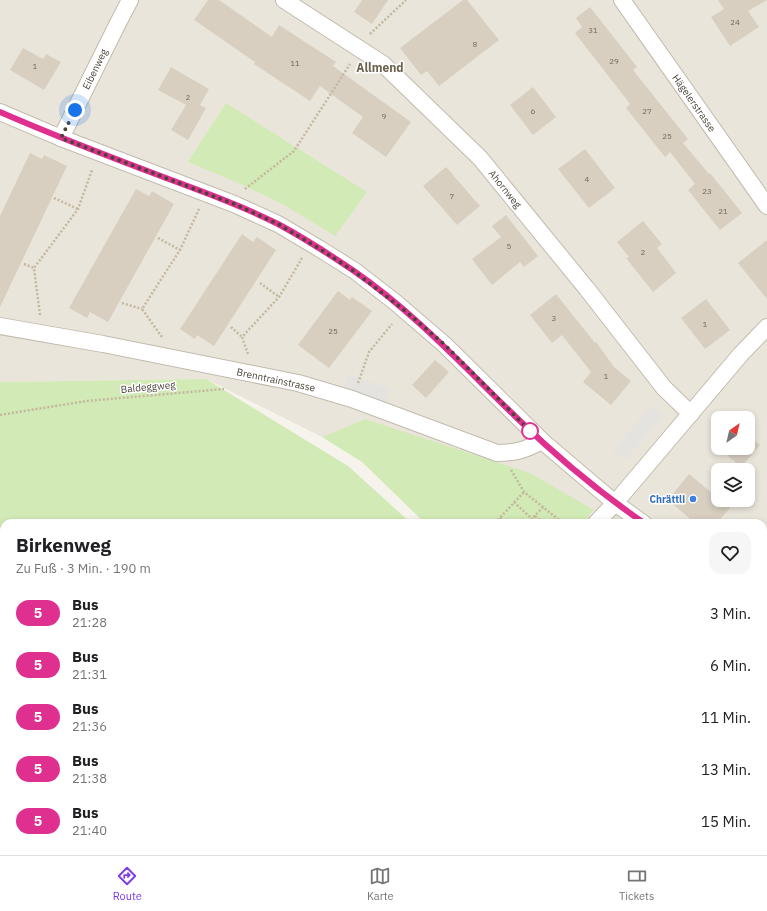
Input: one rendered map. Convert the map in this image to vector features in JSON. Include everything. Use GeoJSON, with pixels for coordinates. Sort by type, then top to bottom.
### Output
{"type":"FeatureCollection","features":[{"type":"Feature","properties":{"kind":"street","name":"Eibenweg"},"geometry":{"type":"LineString","coordinates":[[61,138],[130,0]]}},
{"type":"Feature","properties":{"kind":"street","name":"Ahornweg"},"geometry":{"type":"LineString","coordinates":[[284,0],[383,64],[480,158],[587,289],[664,388],[691,414]]}},
{"type":"Feature","properties":{"kind":"street","name":"Hägelerstrasse"},"geometry":{"type":"LineString","coordinates":[[622,0],[767,206]]}},
{"type":"Feature","properties":{"kind":"street"},"geometry":{"type":"LineString","coordinates":[[0,112],[61,138],[234,204],[278,224],[320,249],[355,272],[395,302],[445,345],[542,441],[615,503],[638,519]]}},
{"type":"Feature","properties":{"kind":"street","name":"Brenntrainstrasse"},"geometry":{"type":"LineString","coordinates":[[0,326],[298,383],[352,398],[497,453],[522,451],[542,441]]}},
{"type":"Feature","properties":{"kind":"street"},"geometry":{"type":"LineString","coordinates":[[600,519],[741,354],[767,327]]}},
{"type":"Feature","properties":{"kind":"path"},"geometry":{"type":"LineString","coordinates":[[234,204],[243,192],[294,151],[358,48],[406,0]]}},
{"type":"Feature","properties":{"kind":"path"},"geometry":{"type":"LineString","coordinates":[[42,333],[34,268],[78,209],[93,168]]}},
{"type":"Feature","properties":{"kind":"path"},"geometry":{"type":"LineString","coordinates":[[54,198],[78,209]]}},
{"type":"Feature","properties":{"kind":"path"},"geometry":{"type":"LineString","coordinates":[[193,206],[205,211]]}},
{"type":"Feature","properties":{"kind":"path"},"geometry":{"type":"LineString","coordinates":[[142,309],[180,250],[199,209]]}},
{"type":"Feature","properties":{"kind":"path"},"geometry":{"type":"LineString","coordinates":[[158,238],[180,250]]}},
{"type":"Feature","properties":{"kind":"path"},"geometry":{"type":"LineString","coordinates":[[242,337],[279,296],[302,258],[296,254]]}},
{"type":"Feature","properties":{"kind":"path"},"geometry":{"type":"LineString","coordinates":[[24,264],[34,268]]}},
{"type":"Feature","properties":{"kind":"path"},"geometry":{"type":"LineString","coordinates":[[260,283],[279,296]]}},
{"type":"Feature","properties":{"kind":"path"},"geometry":{"type":"LineString","coordinates":[[122,303],[142,309],[176,359]]}},
{"type":"Feature","properties":{"kind":"path"},"geometry":{"type":"LineString","coordinates":[[352,398],[369,352],[392,324]]}},
{"type":"Feature","properties":{"kind":"path"},"geometry":{"type":"LineString","coordinates":[[231,327],[242,337],[256,376]]}},
{"type":"Feature","properties":{"kind":"path","name":"Baldeggweg"},"geometry":{"type":"LineString","coordinates":[[0,415],[86,401],[230,388]]}},
{"type":"Feature","properties":{"kind":"path"},"geometry":{"type":"LineString","coordinates":[[510,453],[511,471],[524,492],[558,519]]}},
{"type":"Feature","properties":{"kind":"path"},"geometry":{"type":"LineString","coordinates":[[500,518],[524,492]]}},
{"type":"Feature","properties":{"kind":"path"},"geometry":{"type":"LineString","coordinates":[[514,502],[532,519],[543,506]]}},
{"type":"Feature","properties":{"kind":"path"},"geometry":{"type":"LineString","coordinates":[[535,516],[538,519]]}},
{"type":"Feature","properties":{"kind":"shaded area"},"geometry":{"type":"Polygon","coordinates":[[[0,0],[767,0],[767,519],[587,519],[594,511],[365,419],[322,437],[206,379],[0,382],[0,0]]]}},
{"type":"Feature","properties":{"kind":"shaded area"},"geometry":{"type":"Polygon","coordinates":[[[348,374],[390,389],[385,404],[343,389],[348,374]]]}},
{"type":"Feature","properties":{"kind":"shaded area"},"geometry":{"type":"Polygon","coordinates":[[[651,406],[663,416],[625,460],[613,450],[651,406]]]}},
{"type":"Feature","properties":{"kind":"green space"},"geometry":{"type":"Polygon","coordinates":[[[226,103],[367,192],[335,236],[286,206],[243,185],[188,162],[226,103]]]}},
{"type":"Feature","properties":{"kind":"green space"},"geometry":{"type":"Polygon","coordinates":[[[206,379],[348,466],[407,519],[0,519],[0,382],[206,379]]]}},
{"type":"Feature","properties":{"kind":"green space"},"geometry":{"type":"Polygon","coordinates":[[[365,419],[530,473],[594,510],[586,519],[421,519],[362,462],[322,437],[365,419]]]}},
{"type":"Feature","properties":{"kind":"building"},"geometry":{"type":"Polygon","coordinates":[[[208,0],[219,0],[272,37],[279,25],[336,62],[333,66],[411,122],[386,157],[352,133],[363,117],[320,86],[310,101],[254,64],[255,62],[194,20],[208,0]]]}},
{"type":"Feature","properties":{"kind":"building"},"geometry":{"type":"Polygon","coordinates":[[[362,0],[388,0],[372,24],[354,12],[362,0]]]}},
{"type":"Feature","properties":{"kind":"building"},"geometry":{"type":"Polygon","coordinates":[[[463,0],[467,0],[499,40],[439,86],[427,71],[421,75],[400,48],[463,0]]]}},
{"type":"Feature","properties":{"kind":"building"},"geometry":{"type":"Polygon","coordinates":[[[718,0],[767,0],[748,11],[759,27],[730,46],[711,17],[724,9],[718,0]]]}},
{"type":"Feature","properties":{"kind":"building"},"geometry":{"type":"Polygon","coordinates":[[[590,7],[637,67],[633,70],[688,139],[683,143],[709,174],[710,173],[742,213],[720,230],[688,190],[695,184],[670,152],[665,157],[626,108],[630,104],[575,33],[582,27],[576,18],[590,7]]]}},
{"type":"Feature","properties":{"kind":"building"},"geometry":{"type":"Polygon","coordinates":[[[23,48],[43,59],[46,54],[61,62],[44,90],[10,70],[23,48]]]}},
{"type":"Feature","properties":{"kind":"building"},"geometry":{"type":"Polygon","coordinates":[[[171,67],[209,89],[200,105],[206,108],[188,140],[171,130],[186,105],[158,90],[171,67]]]}},
{"type":"Feature","properties":{"kind":"building"},"geometry":{"type":"Polygon","coordinates":[[[533,87],[556,117],[533,135],[510,105],[533,87]]]}},
{"type":"Feature","properties":{"kind":"building"},"geometry":{"type":"Polygon","coordinates":[[[585,149],[615,188],[589,208],[558,169],[585,149]]]}},
{"type":"Feature","properties":{"kind":"building"},"geometry":{"type":"Polygon","coordinates":[[[30,153],[42,159],[44,155],[67,166],[0,307],[0,216],[30,153]]]}},
{"type":"Feature","properties":{"kind":"building"},"geometry":{"type":"Polygon","coordinates":[[[446,167],[480,206],[457,225],[423,186],[446,167]]]}},
{"type":"Feature","properties":{"kind":"building"},"geometry":{"type":"Polygon","coordinates":[[[136,189],[149,196],[152,191],[174,204],[108,322],[90,312],[87,318],[69,308],[136,189]]]}},
{"type":"Feature","properties":{"kind":"building"},"geometry":{"type":"Polygon","coordinates":[[[506,215],[538,256],[524,267],[520,262],[492,285],[472,259],[501,237],[492,226],[506,215]]]}},
{"type":"Feature","properties":{"kind":"building"},"geometry":{"type":"Polygon","coordinates":[[[643,221],[662,244],[657,248],[676,273],[653,292],[626,258],[629,257],[617,242],[643,221]]]}},
{"type":"Feature","properties":{"kind":"building"},"geometry":{"type":"Polygon","coordinates":[[[242,234],[253,242],[257,237],[276,250],[214,346],[197,335],[195,339],[180,329],[242,234]]]}},
{"type":"Feature","properties":{"kind":"building"},"geometry":{"type":"Polygon","coordinates":[[[767,240],[767,299],[738,263],[767,240]]]}},
{"type":"Feature","properties":{"kind":"building"},"geometry":{"type":"Polygon","coordinates":[[[338,291],[350,300],[352,297],[372,311],[329,368],[298,345],[338,291]]]}},
{"type":"Feature","properties":{"kind":"building"},"geometry":{"type":"Polygon","coordinates":[[[556,294],[595,343],[596,342],[614,367],[631,381],[611,405],[583,382],[591,372],[562,335],[552,343],[530,315],[556,294]]]}},
{"type":"Feature","properties":{"kind":"building"},"geometry":{"type":"Polygon","coordinates":[[[706,299],[730,330],[705,349],[681,318],[706,299]]]}},
{"type":"Feature","properties":{"kind":"building"},"geometry":{"type":"Polygon","coordinates":[[[435,360],[449,372],[426,398],[412,385],[435,360]]]}},
{"type":"Feature","properties":{"kind":"building"},"geometry":{"type":"Polygon","coordinates":[[[755,441],[760,445],[755,451],[755,441]]]}},
{"type":"Feature","properties":{"kind":"building"},"geometry":{"type":"Polygon","coordinates":[[[727,455],[751,455],[744,463],[736,463],[727,455]]]}},
{"type":"Feature","properties":{"kind":"building","name":"Chrättli"},"geometry":{"type":"Polygon","coordinates":[[[689,474],[711,492],[711,507],[730,508],[720,519],[690,519],[668,500],[689,474]]]}},
{"type":"Feature","properties":{"kind":"bus line","name":"5"},"geometry":{"type":"LineString","coordinates":[[0,112],[61,138],[234,204],[278,224],[320,249],[355,272],[395,302],[445,345],[509,411],[542,441],[584,478],[615,503],[638,519]]}},
{"type":"Feature","properties":{"kind":"place","name":"Chrättli"},"geometry":{"type":"Point","coordinates":[693,499]}},
{"type":"Feature","properties":{"kind":"district","name":"Allmend"},"geometry":{"type":"Point","coordinates":[380,67]}},
{"type":"Feature","properties":{"kind":"route"},"geometry":{"type":"LineString","coordinates":[[75,110],[61,138],[234,204],[278,224],[320,249],[355,272],[395,302],[445,345],[530,431]]}}]}
